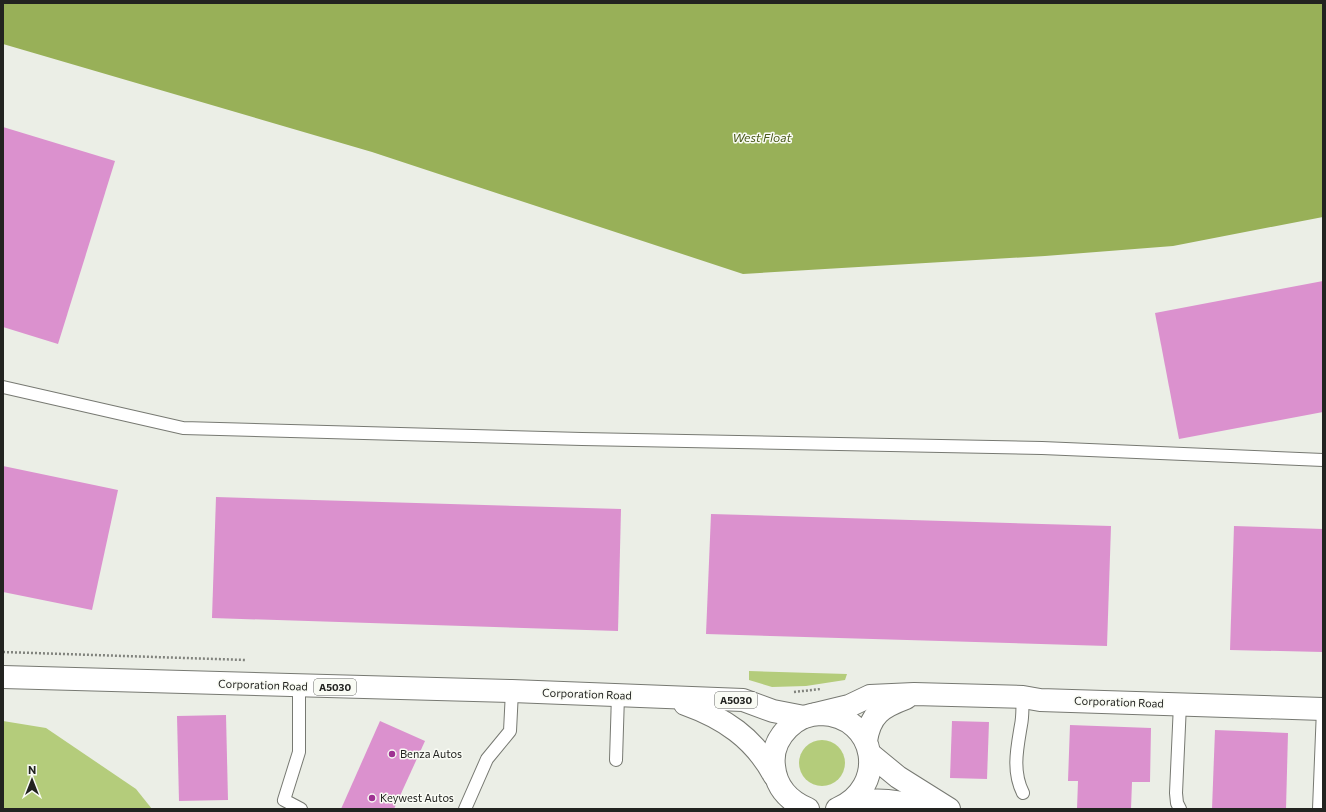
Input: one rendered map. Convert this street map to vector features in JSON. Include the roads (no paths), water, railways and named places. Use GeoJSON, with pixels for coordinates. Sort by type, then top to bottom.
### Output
{"type":"FeatureCollection","features":[{"type":"Feature","properties":{"kind":"main road","name":"Corporation Road"},"geometry":{"type":"LineString","coordinates":[[3,677],[512,691],[743,700],[774,711],[810,716],[850,706],[870,696],[914,694],[1023,697],[1040,700],[1323,709]]}},
{"type":"Feature","properties":{"kind":"main road","name":"Corporation Road"},"geometry":{"type":"LineString","coordinates":[[841,807],[858,796],[866,783],[870,768],[868,748],[870,725],[877,714],[892,703],[914,694]]}},
{"type":"Feature","properties":{"kind":"main road","name":"Corporation Road"},"geometry":{"type":"LineString","coordinates":[[667,698],[707,712],[732,726],[757,748],[766,759],[779,787],[787,797],[798,805],[808,809]]}},
{"type":"Feature","properties":{"kind":"main road"},"geometry":{"type":"LineString","coordinates":[[774,774],[773,760],[776,747],[787,729],[810,716],[840,717],[859,731],[868,748],[891,772],[949,809]]}},
{"type":"Feature","properties":{"kind":"main road"},"geometry":{"type":"LineString","coordinates":[[841,807],[862,800],[882,799],[932,809]]}},
{"type":"Feature","properties":{"kind":"lane"},"geometry":{"type":"LineString","coordinates":[[3,387],[183,428],[582,439],[1042,448],[1323,460]]}},
{"type":"Feature","properties":{"kind":"lane"},"geometry":{"type":"LineString","coordinates":[[299,686],[299,752],[284,800],[301,809]]}},
{"type":"Feature","properties":{"kind":"lane"},"geometry":{"type":"LineString","coordinates":[[464,809],[487,759],[510,731],[512,691]]}},
{"type":"Feature","properties":{"kind":"lane"},"geometry":{"type":"LineString","coordinates":[[616,760],[618,695]]}},
{"type":"Feature","properties":{"kind":"lane"},"geometry":{"type":"LineString","coordinates":[[1023,697],[1022,723],[1016,753],[1018,783],[1023,793]]}},
{"type":"Feature","properties":{"kind":"lane"},"geometry":{"type":"LineString","coordinates":[[1180,704],[1176,793],[1177,803],[1180,809]]}},
{"type":"Feature","properties":{"kind":"lane"},"geometry":{"type":"LineString","coordinates":[[1319,809],[1323,709]]}},
{"type":"Feature","properties":{"kind":"water","name":"West Float"},"geometry":{"type":"Polygon","coordinates":[[[3,3],[1323,3],[1323,217],[1173,246],[1045,256],[743,274],[372,152],[3,44],[3,3]]]}},
{"type":"Feature","properties":{"kind":"place","name":"Benza Autos"},"geometry":{"type":"Point","coordinates":[392,754]}},
{"type":"Feature","properties":{"kind":"place","name":"Keywest Autos"},"geometry":{"type":"Point","coordinates":[372,798]}}]}
